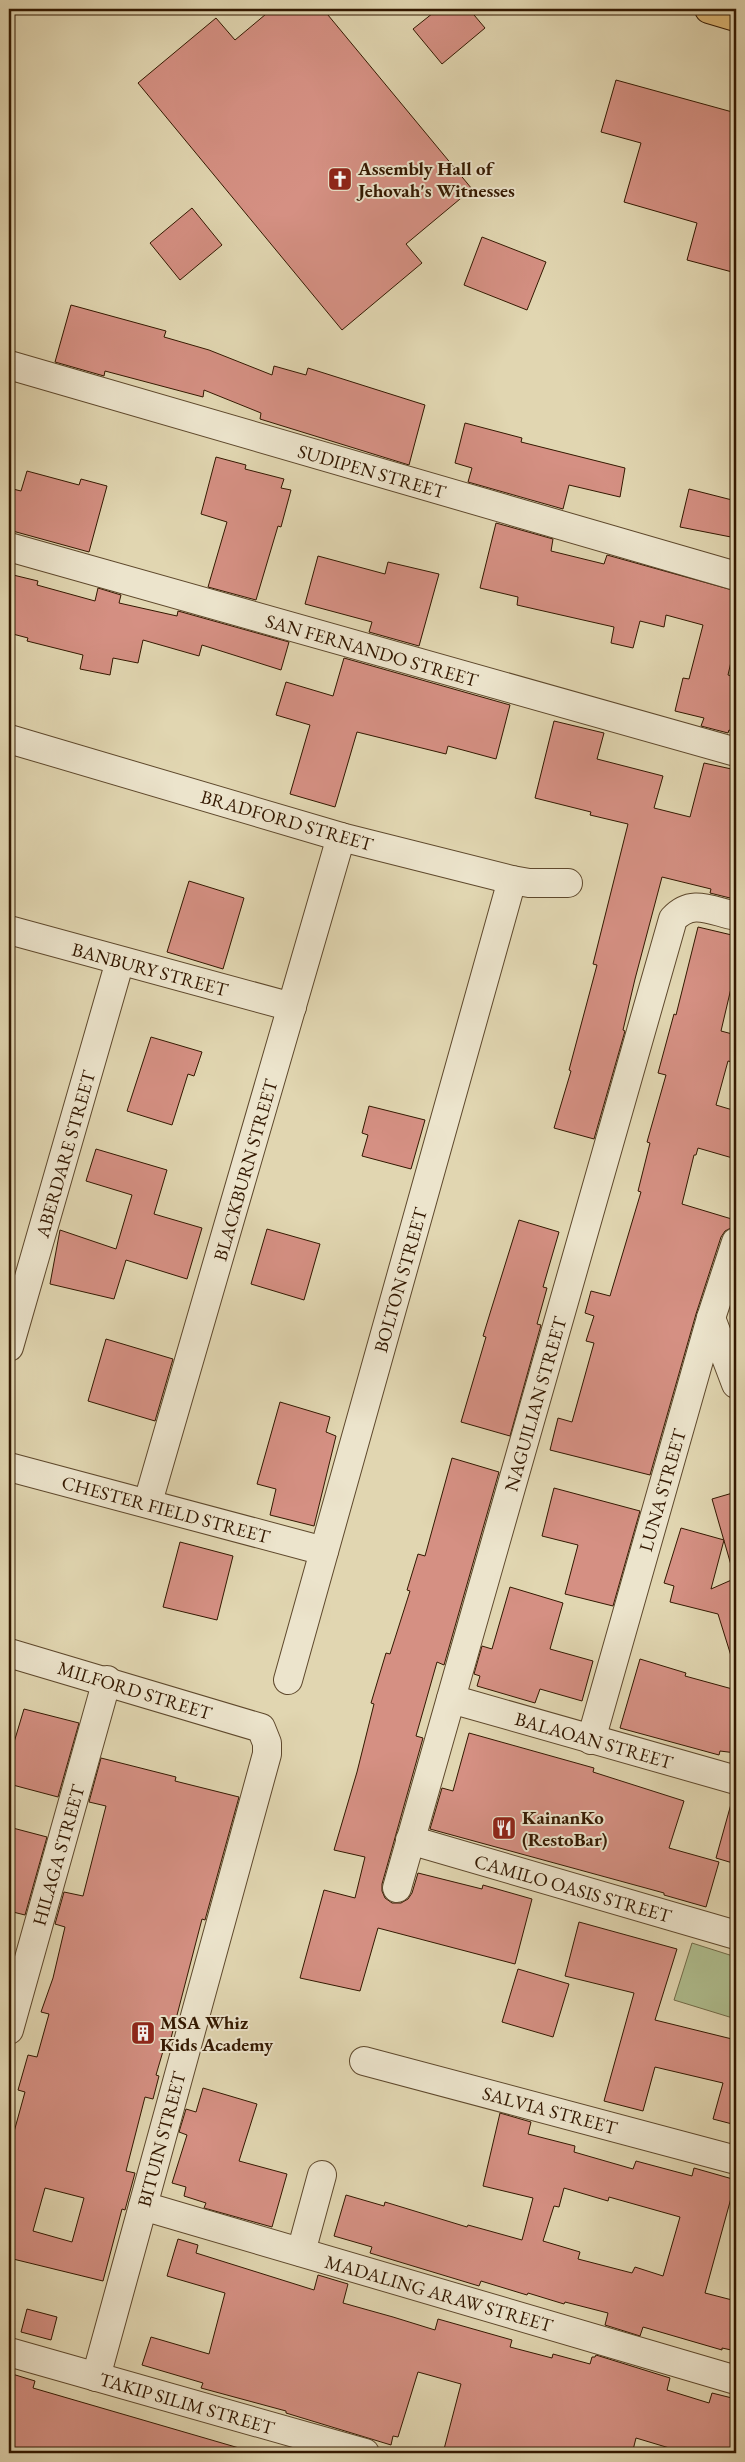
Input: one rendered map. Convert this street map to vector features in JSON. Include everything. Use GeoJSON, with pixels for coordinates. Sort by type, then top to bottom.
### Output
{"type":"FeatureCollection","features":[{"type":"Feature","properties":{"kind":"main road"},"geometry":{"type":"LineString","coordinates":[[709,9],[736,17]]}},
{"type":"Feature","properties":{"kind":"street","name":"SUDIPEN STREET"},"geometry":{"type":"LineString","coordinates":[[9,365],[736,576]]}},
{"type":"Feature","properties":{"kind":"street","name":"SAN FERNANDO STREET"},"geometry":{"type":"LineString","coordinates":[[9,548],[736,752]]}},
{"type":"Feature","properties":{"kind":"street","name":"BRADFORD STREET"},"geometry":{"type":"LineString","coordinates":[[9,739],[341,837],[512,880],[529,883],[568,883]]}},
{"type":"Feature","properties":{"kind":"street","name":"BLACKBURN STREET"},"geometry":{"type":"LineString","coordinates":[[148,1502],[341,837]]}},
{"type":"Feature","properties":{"kind":"street","name":"BOLTON STREET"},"geometry":{"type":"LineString","coordinates":[[288,1680],[512,880]]}},
{"type":"Feature","properties":{"kind":"street","name":"NAGUILIAN STREET"},"geometry":{"type":"LineString","coordinates":[[397,1888],[673,919],[686,907],[695,907],[736,916]]}},
{"type":"Feature","properties":{"kind":"street","name":"BANBURY STREET"},"geometry":{"type":"LineString","coordinates":[[9,930],[292,1007]]}},
{"type":"Feature","properties":{"kind":"street","name":"ABERDARE STREET"},"geometry":{"type":"LineString","coordinates":[[9,1346],[18,1278],[120,961]]}},
{"type":"Feature","properties":{"kind":"street","name":"LUNA STREET"},"geometry":{"type":"LineString","coordinates":[[591,1740],[711,1318],[736,1242]]}},
{"type":"Feature","properties":{"kind":"street"},"geometry":{"type":"LineString","coordinates":[[711,1318],[736,1384]]}},
{"type":"Feature","properties":{"kind":"street","name":"CHESTER FIELD STREET"},"geometry":{"type":"LineString","coordinates":[[9,1467],[148,1502],[324,1551]]}},
{"type":"Feature","properties":{"kind":"street","name":"MILFORD STREET"},"geometry":{"type":"LineString","coordinates":[[9,1653],[107,1680],[261,1728]]}},
{"type":"Feature","properties":{"kind":"street","name":"HILAGA STREET"},"geometry":{"type":"LineString","coordinates":[[9,2030],[107,1680]]}},
{"type":"Feature","properties":{"kind":"street","name":"BALAOAN STREET"},"geometry":{"type":"LineString","coordinates":[[451,1699],[736,1780]]}},
{"type":"Feature","properties":{"kind":"street","name":"BITUIN STREET"},"geometry":{"type":"LineString","coordinates":[[96,2377],[267,1754],[267,1743],[261,1728]]}},
{"type":"Feature","properties":{"kind":"street","name":"CAMILO OASIS STREET"},"geometry":{"type":"LineString","coordinates":[[410,1840],[736,1935]]}},
{"type":"Feature","properties":{"kind":"street","name":"SALVIA STREET"},"geometry":{"type":"LineString","coordinates":[[364,2061],[736,2160]]}},
{"type":"Feature","properties":{"kind":"street"},"geometry":{"type":"LineString","coordinates":[[301,2252],[322,2175]]}},
{"type":"Feature","properties":{"kind":"street","name":"MADALING ARAW STREET"},"geometry":{"type":"LineString","coordinates":[[142,2206],[736,2380]]}},
{"type":"Feature","properties":{"kind":"street","name":"TAKIP SILIM STREET"},"geometry":{"type":"LineString","coordinates":[[9,2352],[365,2453]]}},
{"type":"Feature","properties":{"kind":"green space"},"geometry":{"type":"Polygon","coordinates":[[[692,1943],[736,1957],[736,2019],[674,2000],[692,1943]]]}},
{"type":"Feature","properties":{"kind":"building","name":"Assembly Hall of Jehovah's Witnesses"},"geometry":{"type":"Polygon","coordinates":[[[272,9],[323,9],[472,189],[406,244],[422,263],[342,330],[138,83],[216,18],[235,40],[272,9]]]}},
{"type":"Feature","properties":{"kind":"building"},"geometry":{"type":"Polygon","coordinates":[[[438,9],[469,9],[485,28],[442,64],[413,29],[438,9]]]}},
{"type":"Feature","properties":{"kind":"building"},"geometry":{"type":"Polygon","coordinates":[[[616,80],[736,113],[736,273],[687,260],[697,223],[624,202],[641,143],[601,132],[616,80]]]}},
{"type":"Feature","properties":{"kind":"building"},"geometry":{"type":"Polygon","coordinates":[[[192,208],[222,245],[180,280],[150,243],[192,208]]]}},
{"type":"Feature","properties":{"kind":"building"},"geometry":{"type":"Polygon","coordinates":[[[482,237],[546,262],[527,310],[464,285],[482,237]]]}},
{"type":"Feature","properties":{"kind":"building"},"geometry":{"type":"Polygon","coordinates":[[[71,305],[166,331],[164,337],[209,350],[272,375],[274,366],[306,375],[308,368],[425,405],[409,465],[260,419],[261,413],[204,390],[203,397],[105,371],[104,376],[55,362],[71,305]]]}},
{"type":"Feature","properties":{"kind":"building"},"geometry":{"type":"Polygon","coordinates":[[[465,423],[522,438],[521,442],[625,468],[620,497],[569,485],[563,509],[468,482],[472,468],[455,463],[465,423]]]}},
{"type":"Feature","properties":{"kind":"building"},"geometry":{"type":"Polygon","coordinates":[[[216,457],[246,465],[245,469],[284,479],[281,488],[291,490],[281,527],[278,526],[256,600],[208,587],[227,522],[201,514],[216,457]]]}},
{"type":"Feature","properties":{"kind":"building"},"geometry":{"type":"Polygon","coordinates":[[[27,471],[79,485],[81,479],[107,486],[89,552],[9,530],[9,488],[21,491],[27,471]]]}},
{"type":"Feature","properties":{"kind":"building"},"geometry":{"type":"Polygon","coordinates":[[[689,489],[736,501],[736,538],[680,527],[689,489]]]}},
{"type":"Feature","properties":{"kind":"building"},"geometry":{"type":"Polygon","coordinates":[[[496,523],[553,539],[551,551],[604,564],[607,555],[736,591],[736,640],[728,675],[736,677],[736,732],[729,730],[728,733],[701,726],[704,718],[675,711],[683,678],[689,679],[703,625],[666,615],[664,627],[640,621],[633,648],[611,643],[614,627],[517,605],[518,597],[480,588],[496,523]]]}},
{"type":"Feature","properties":{"kind":"building"},"geometry":{"type":"Polygon","coordinates":[[[318,556],[385,574],[388,562],[439,574],[419,646],[369,632],[372,622],[305,604],[318,556]]]}},
{"type":"Feature","properties":{"kind":"building"},"geometry":{"type":"Polygon","coordinates":[[[9,574],[38,581],[37,585],[95,601],[98,588],[121,595],[119,603],[177,616],[178,611],[289,642],[281,670],[202,645],[199,656],[143,640],[138,663],[113,658],[110,675],[80,669],[83,655],[27,641],[28,638],[9,633],[9,574]]]}},
{"type":"Feature","properties":{"kind":"building"},"geometry":{"type":"Polygon","coordinates":[[[344,658],[510,705],[496,759],[448,746],[446,754],[357,732],[335,807],[290,794],[310,725],[276,715],[286,682],[333,696],[344,658]]]}},
{"type":"Feature","properties":{"kind":"building"},"geometry":{"type":"Polygon","coordinates":[[[554,721],[604,733],[597,759],[663,776],[654,808],[690,817],[704,763],[736,770],[736,889],[734,899],[710,893],[711,889],[662,877],[635,979],[623,1030],[625,1031],[594,1139],[554,1128],[571,1071],[569,1070],[597,965],[593,964],[628,824],[590,815],[591,812],[535,798],[554,721]]]}},
{"type":"Feature","properties":{"kind":"building"},"geometry":{"type":"Polygon","coordinates":[[[189,881],[244,898],[223,969],[167,952],[189,881]]]}},
{"type":"Feature","properties":{"kind":"building"},"geometry":{"type":"Polygon","coordinates":[[[698,927],[736,936],[736,967],[721,1031],[736,1035],[736,1048],[732,1062],[728,1061],[716,1105],[736,1111],[736,1159],[698,1148],[696,1155],[694,1155],[682,1204],[735,1220],[733,1227],[725,1231],[721,1237],[696,1314],[650,1475],[550,1450],[558,1418],[572,1422],[594,1343],[586,1341],[594,1316],[585,1313],[591,1291],[610,1296],[641,1192],[638,1191],[650,1143],[647,1142],[666,1075],[658,1073],[674,1014],[676,1015],[698,927]]]}},
{"type":"Feature","properties":{"kind":"building"},"geometry":{"type":"Polygon","coordinates":[[[151,1037],[202,1052],[194,1076],[188,1074],[172,1125],[127,1111],[151,1037]]]}},
{"type":"Feature","properties":{"kind":"building"},"geometry":{"type":"Polygon","coordinates":[[[369,1106],[425,1120],[411,1169],[362,1156],[368,1135],[362,1133],[369,1106]]]}},
{"type":"Feature","properties":{"kind":"building"},"geometry":{"type":"Polygon","coordinates":[[[96,1149],[167,1170],[154,1214],[202,1228],[187,1279],[126,1260],[114,1299],[50,1284],[60,1230],[116,1249],[132,1195],[86,1181],[96,1149]]]}},
{"type":"Feature","properties":{"kind":"building"},"geometry":{"type":"Polygon","coordinates":[[[519,1220],[559,1232],[543,1287],[547,1288],[537,1324],[541,1325],[510,1436],[461,1422],[486,1337],[483,1336],[519,1220]]]}},
{"type":"Feature","properties":{"kind":"building"},"geometry":{"type":"Polygon","coordinates":[[[267,1229],[320,1244],[304,1300],[251,1284],[267,1229]]]}},
{"type":"Feature","properties":{"kind":"building"},"geometry":{"type":"Polygon","coordinates":[[[106,1339],[173,1359],[155,1421],[88,1401],[106,1339]]]}},
{"type":"Feature","properties":{"kind":"building"},"geometry":{"type":"Polygon","coordinates":[[[280,1402],[330,1417],[326,1432],[336,1436],[314,1526],[270,1515],[276,1489],[257,1484],[280,1402]]]}},
{"type":"Feature","properties":{"kind":"building"},"geometry":{"type":"Polygon","coordinates":[[[452,1458],[499,1472],[444,1665],[437,1662],[416,1736],[423,1738],[382,1884],[382,1891],[385,1898],[392,1903],[401,1903],[408,1899],[412,1893],[418,1873],[482,1889],[483,1885],[532,1899],[515,1964],[378,1928],[360,1991],[300,1978],[324,1890],[355,1898],[365,1857],[334,1850],[357,1772],[374,1704],[371,1703],[386,1653],[390,1654],[410,1591],[407,1590],[418,1554],[425,1556],[452,1458]]]}},
{"type":"Feature","properties":{"kind":"building"},"geometry":{"type":"Polygon","coordinates":[[[554,1488],[640,1511],[613,1606],[565,1594],[578,1545],[542,1536],[554,1488]]]}},
{"type":"Feature","properties":{"kind":"building"},"geometry":{"type":"Polygon","coordinates":[[[736,1492],[736,1565],[731,1565],[712,1499],[736,1492]]]}},
{"type":"Feature","properties":{"kind":"building"},"geometry":{"type":"Polygon","coordinates":[[[681,1528],[724,1540],[711,1589],[736,1578],[736,1658],[732,1659],[718,1614],[670,1602],[674,1586],[664,1583],[681,1528]]]}},
{"type":"Feature","properties":{"kind":"building"},"geometry":{"type":"Polygon","coordinates":[[[180,1542],[233,1556],[217,1620],[163,1607],[180,1542]]]}},
{"type":"Feature","properties":{"kind":"building"},"geometry":{"type":"Polygon","coordinates":[[[510,1587],[563,1603],[550,1649],[593,1661],[582,1701],[540,1689],[535,1703],[477,1686],[480,1676],[474,1674],[482,1646],[492,1649],[510,1587]]]}},
{"type":"Feature","properties":{"kind":"building"},"geometry":{"type":"Polygon","coordinates":[[[640,1659],[686,1673],[685,1676],[736,1690],[736,1753],[720,1751],[719,1755],[620,1728],[640,1659]]]}},
{"type":"Feature","properties":{"kind":"building"},"geometry":{"type":"Polygon","coordinates":[[[24,1709],[79,1723],[58,1797],[9,1784],[9,1759],[24,1709]]]}},
{"type":"Feature","properties":{"kind":"building"},"geometry":{"type":"Polygon","coordinates":[[[469,1733],[594,1768],[593,1772],[684,1801],[669,1848],[719,1862],[706,1907],[664,1895],[664,1893],[430,1829],[442,1788],[453,1791],[469,1733]]]}},
{"type":"Feature","properties":{"kind":"building"},"geometry":{"type":"Polygon","coordinates":[[[101,1758],[176,1777],[175,1781],[239,1797],[205,1920],[202,1919],[170,2042],[166,2041],[156,2075],[159,2076],[153,2099],[145,2097],[126,2171],[135,2173],[125,2210],[122,2209],[103,2281],[9,2258],[9,2150],[25,2092],[18,2090],[28,2055],[37,2057],[49,2014],[41,2012],[53,1978],[65,1927],[55,1924],[64,1892],[83,1896],[106,1806],[89,1802],[101,1758]],[[45,2188],[33,2231],[72,2242],[84,2198],[45,2188]]]}},
{"type":"Feature","properties":{"kind":"building"},"geometry":{"type":"Polygon","coordinates":[[[731,1804],[736,1805],[736,1864],[716,1858],[731,1804]]]}},
{"type":"Feature","properties":{"kind":"building"},"geometry":{"type":"Polygon","coordinates":[[[9,1827],[47,1837],[25,1915],[9,1911],[9,1827]]]}},
{"type":"Feature","properties":{"kind":"building"},"geometry":{"type":"Polygon","coordinates":[[[579,1922],[677,1949],[655,2020],[736,2040],[736,2125],[713,2119],[723,2083],[655,2067],[643,2111],[604,2101],[634,1993],[565,1976],[579,1922]]]}},
{"type":"Feature","properties":{"kind":"building"},"geometry":{"type":"Polygon","coordinates":[[[518,1969],[569,1984],[553,2037],[502,2022],[518,1969]]]}},
{"type":"Feature","properties":{"kind":"building"},"geometry":{"type":"Polygon","coordinates":[[[203,2088],[257,2104],[239,2161],[287,2174],[272,2227],[204,2208],[206,2203],[184,2196],[186,2187],[172,2183],[187,2135],[179,2132],[186,2109],[196,2112],[203,2088]]]}},
{"type":"Feature","properties":{"kind":"building"},"geometry":{"type":"Polygon","coordinates":[[[500,2113],[531,2122],[528,2134],[575,2146],[574,2152],[633,2169],[636,2161],[692,2176],[694,2168],[736,2180],[705,2293],[736,2301],[736,2351],[722,2348],[722,2350],[643,2327],[640,2336],[605,2325],[608,2313],[565,2302],[564,2304],[528,2293],[527,2295],[481,2281],[479,2286],[370,2253],[372,2247],[334,2236],[346,2195],[384,2206],[385,2202],[467,2227],[468,2225],[522,2240],[533,2198],[483,2186],[500,2113]],[[564,2188],[559,2207],[554,2206],[543,2241],[580,2252],[578,2259],[632,2273],[635,2267],[663,2276],[680,2217],[609,2197],[608,2201],[564,2188]]]}},
{"type":"Feature","properties":{"kind":"building"},"geometry":{"type":"Polygon","coordinates":[[[178,2239],[198,2245],[196,2253],[314,2290],[318,2275],[348,2284],[343,2303],[435,2330],[438,2319],[512,2340],[510,2347],[552,2358],[553,2354],[590,2364],[592,2357],[596,2355],[670,2378],[667,2390],[709,2403],[712,2393],[736,2399],[736,2453],[686,2453],[636,2438],[633,2450],[624,2448],[623,2453],[443,2453],[461,2384],[418,2372],[398,2437],[393,2436],[391,2445],[286,2413],[286,2411],[201,2388],[203,2383],[142,2365],[151,2337],[209,2354],[225,2293],[167,2276],[178,2239]]]}},
{"type":"Feature","properties":{"kind":"building"},"geometry":{"type":"Polygon","coordinates":[[[27,2309],[57,2317],[51,2340],[21,2332],[27,2309]]]}},
{"type":"Feature","properties":{"kind":"building"},"geometry":{"type":"Polygon","coordinates":[[[9,2373],[35,2381],[33,2388],[239,2448],[238,2453],[19,2453],[20,2449],[9,2446],[9,2373]]]}},
{"type":"Feature","properties":{"kind":"place","name":"Assembly Hall of Jehovah's Witnesses"},"geometry":{"type":"Point","coordinates":[340,179]}},
{"type":"Feature","properties":{"kind":"place","name":"KainanKo (RestoBar)"},"geometry":{"type":"Point","coordinates":[504,1828]}},
{"type":"Feature","properties":{"kind":"place","name":"MSA Whiz Kids Academy"},"geometry":{"type":"Point","coordinates":[143,2033]}}]}
